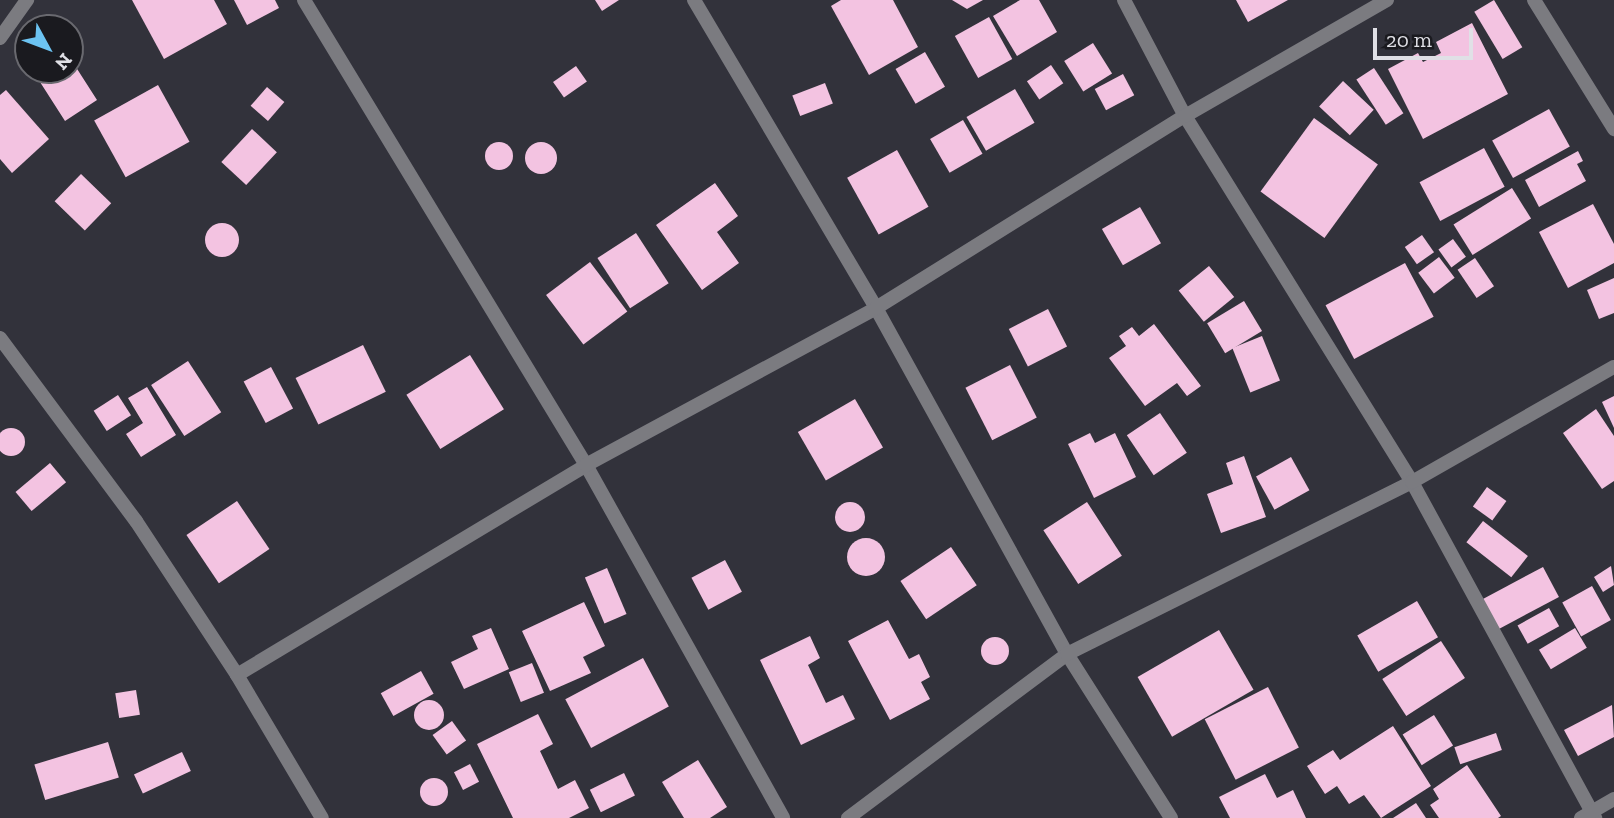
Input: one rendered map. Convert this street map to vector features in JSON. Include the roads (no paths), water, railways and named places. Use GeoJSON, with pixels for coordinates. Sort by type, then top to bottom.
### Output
{"type":"FeatureCollection","features":[{"type":"Feature","properties":{"kind":"street"},"geometry":{"type":"LineString","coordinates":[[0,38],[27,0]]}},
{"type":"Feature","properties":{"kind":"street"},"geometry":{"type":"LineString","coordinates":[[304,0],[586,465],[783,818]]}},
{"type":"Feature","properties":{"kind":"street"},"geometry":{"type":"LineString","coordinates":[[694,0],[876,308],[1067,654],[1171,818]]}},
{"type":"Feature","properties":{"kind":"street"},"geometry":{"type":"LineString","coordinates":[[1124,0],[1185,116],[1412,482],[1589,816],[1614,799]]}},
{"type":"Feature","properties":{"kind":"street"},"geometry":{"type":"LineString","coordinates":[[237,675],[586,465],[876,308],[1185,116],[1387,0]]}},
{"type":"Feature","properties":{"kind":"street"},"geometry":{"type":"LineString","coordinates":[[1534,0],[1614,129]]}},
{"type":"Feature","properties":{"kind":"street"},"geometry":{"type":"LineString","coordinates":[[0,338],[136,521],[237,675],[322,818]]}},
{"type":"Feature","properties":{"kind":"street"},"geometry":{"type":"LineString","coordinates":[[848,818],[1067,654],[1412,482],[1614,368]]}}]}
